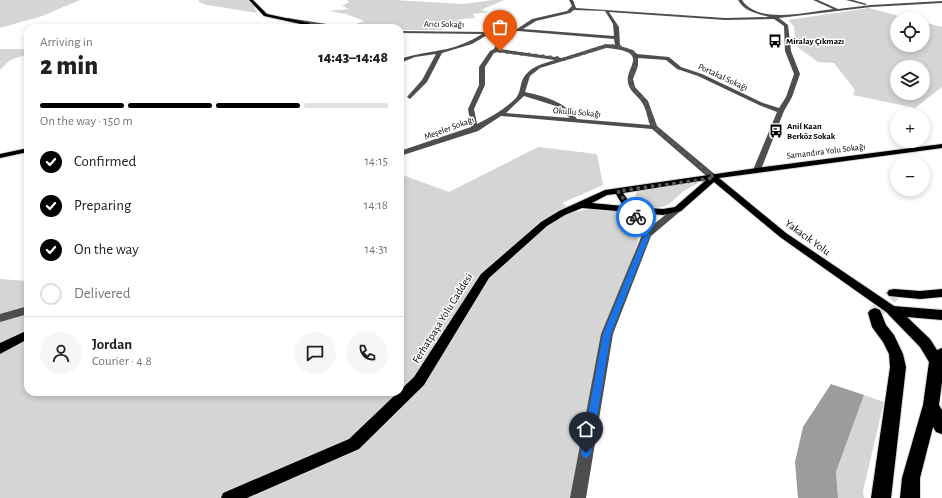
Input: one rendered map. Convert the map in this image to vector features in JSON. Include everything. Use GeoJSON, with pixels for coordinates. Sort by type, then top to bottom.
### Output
{"type":"FeatureCollection","features":[{"type":"Feature","properties":{"kind":"highway"},"geometry":{"type":"LineString","coordinates":[[894,293],[942,294]]}},
{"type":"Feature","properties":{"kind":"highway"},"geometry":{"type":"LineString","coordinates":[[893,311],[942,314]]}},
{"type":"Feature","properties":{"kind":"highway"},"geometry":{"type":"LineString","coordinates":[[893,311],[939,358],[931,406],[911,478],[910,498]]}},
{"type":"Feature","properties":{"kind":"highway"},"geometry":{"type":"LineString","coordinates":[[875,313],[879,327],[889,339],[896,354],[898,368],[880,498]]}},
{"type":"Feature","properties":{"kind":"highway"},"geometry":{"type":"LineString","coordinates":[[931,406],[942,427]]}},
{"type":"Feature","properties":{"kind":"main road"},"geometry":{"type":"LineString","coordinates":[[251,0],[263,13],[302,24]]}},
{"type":"Feature","properties":{"kind":"main road","name":"Samandıra Yolu Sokağı"},"geometry":{"type":"LineString","coordinates":[[714,178],[757,170],[942,146]]}},
{"type":"Feature","properties":{"kind":"main road"},"geometry":{"type":"LineString","coordinates":[[0,156],[24,151]]}},
{"type":"Feature","properties":{"kind":"main road"},"geometry":{"type":"LineString","coordinates":[[581,205],[663,212],[678,209],[714,178]]}},
{"type":"Feature","properties":{"kind":"main road","name":"Ferhatpaşa Yolu Caddesi"},"geometry":{"type":"LineString","coordinates":[[404,396],[419,381],[485,276],[544,224],[562,213],[605,193],[714,178]]}},
{"type":"Feature","properties":{"kind":"main road","name":"Yakacık Yolu"},"geometry":{"type":"LineString","coordinates":[[714,178],[783,235],[893,311]]}},
{"type":"Feature","properties":{"kind":"main road"},"geometry":{"type":"LineString","coordinates":[[618,191],[630,209]]}},
{"type":"Feature","properties":{"kind":"main road"},"geometry":{"type":"LineString","coordinates":[[0,349],[24,336]]}},
{"type":"Feature","properties":{"kind":"main road","name":"Ferhatpaşa Yolu Caddesi"},"geometry":{"type":"LineString","coordinates":[[229,498],[354,444],[404,396]]}},
{"type":"Feature","properties":{"kind":"street"},"geometry":{"type":"LineString","coordinates":[[571,0],[574,6],[573,9]]}},
{"type":"Feature","properties":{"kind":"street"},"geometry":{"type":"LineString","coordinates":[[740,0],[742,4],[754,13],[775,18],[786,25],[788,51],[797,74],[789,97],[781,111],[757,170]]}},
{"type":"Feature","properties":{"kind":"street"},"geometry":{"type":"LineString","coordinates":[[815,0],[838,9]]}},
{"type":"Feature","properties":{"kind":"street"},"geometry":{"type":"LineString","coordinates":[[848,0],[871,6]]}},
{"type":"Feature","properties":{"kind":"street"},"geometry":{"type":"LineString","coordinates":[[890,0],[906,4]]}},
{"type":"Feature","properties":{"kind":"street"},"geometry":{"type":"LineString","coordinates":[[518,30],[534,20],[568,12],[573,9],[725,19],[775,18],[838,9],[942,2]]}},
{"type":"Feature","properties":{"kind":"street"},"geometry":{"type":"LineString","coordinates":[[606,10],[614,20],[617,32],[615,38],[618,46],[631,52],[635,56],[635,66],[630,79],[632,87],[645,101],[654,127],[714,178]]}},
{"type":"Feature","properties":{"kind":"street"},"geometry":{"type":"LineString","coordinates":[[288,19],[320,24]]}},
{"type":"Feature","properties":{"kind":"street"},"geometry":{"type":"LineString","coordinates":[[518,30],[615,38]]}},
{"type":"Feature","properties":{"kind":"street","name":"Arıcı Sokağı"},"geometry":{"type":"LineString","coordinates":[[404,32],[488,33],[518,30]]}},
{"type":"Feature","properties":{"kind":"street"},"geometry":{"type":"LineString","coordinates":[[497,50],[497,46],[504,32]]}},
{"type":"Feature","properties":{"kind":"street"},"geometry":{"type":"LineString","coordinates":[[404,60],[414,56],[449,50],[470,43],[488,33]]}},
{"type":"Feature","properties":{"kind":"street","name":"Meşeler Sokağı"},"geometry":{"type":"LineString","coordinates":[[404,153],[475,129],[519,98],[529,73],[538,67],[606,46],[618,46]]}},
{"type":"Feature","properties":{"kind":"street"},"geometry":{"type":"LineString","coordinates":[[475,129],[471,109],[482,85],[482,67],[486,58],[497,50],[565,59]]}},
{"type":"Feature","properties":{"kind":"street"},"geometry":{"type":"LineString","coordinates":[[410,97],[425,81],[440,52]]}},
{"type":"Feature","properties":{"kind":"street","name":"Portakal Sokağı"},"geometry":{"type":"LineString","coordinates":[[635,56],[667,58],[679,68],[712,79],[761,104],[781,111]]}},
{"type":"Feature","properties":{"kind":"street"},"geometry":{"type":"LineString","coordinates":[[520,94],[547,100],[562,106],[570,112],[575,120]]}},
{"type":"Feature","properties":{"kind":"street","name":"Okullu Sokağı"},"geometry":{"type":"LineString","coordinates":[[498,114],[654,127]]}},
{"type":"Feature","properties":{"kind":"street"},"geometry":{"type":"LineString","coordinates":[[630,209],[647,235]]}},
{"type":"Feature","properties":{"kind":"street"},"geometry":{"type":"LineString","coordinates":[[578,498],[607,334],[647,235],[678,209]]}},
{"type":"Feature","properties":{"kind":"street"},"geometry":{"type":"LineString","coordinates":[[0,318],[24,311]]}},
{"type":"Feature","properties":{"kind":"shaded area"},"geometry":{"type":"Polygon","coordinates":[[[0,0],[80,0],[42,16],[0,28],[0,0]]]}},
{"type":"Feature","properties":{"kind":"shaded area"},"geometry":{"type":"Polygon","coordinates":[[[199,0],[247,0],[253,5],[257,13],[207,5],[199,2],[199,0]]]}},
{"type":"Feature","properties":{"kind":"shaded area"},"geometry":{"type":"Polygon","coordinates":[[[347,0],[394,0],[464,4],[504,0],[481,10],[489,12],[473,14],[475,18],[461,19],[461,22],[446,22],[442,30],[404,30],[404,24],[356,24],[364,21],[346,14],[329,11],[349,9],[342,6],[349,2],[347,0]]]}},
{"type":"Feature","properties":{"kind":"shaded area"},"geometry":{"type":"Polygon","coordinates":[[[869,8],[890,14],[890,52],[930,52],[930,24],[942,27],[942,87],[930,96],[930,60],[890,60],[890,100],[925,100],[915,108],[853,95],[855,90],[834,63],[818,62],[796,46],[794,26],[788,20],[869,8]]]}},
{"type":"Feature","properties":{"kind":"shaded area"},"geometry":{"type":"Polygon","coordinates":[[[0,49],[24,49],[24,55],[10,60],[0,70],[0,49]]]}},
{"type":"Feature","properties":{"kind":"shaded area"},"geometry":{"type":"Polygon","coordinates":[[[538,147],[597,154],[603,185],[562,203],[575,212],[601,207],[633,213],[638,242],[610,322],[581,498],[0,498],[0,279],[24,281],[24,396],[404,396],[404,175],[449,192],[538,147]]]}},
{"type":"Feature","properties":{"kind":"shaded area"},"geometry":{"type":"Polygon","coordinates":[[[689,182],[698,183],[684,191],[669,204],[658,208],[645,205],[635,195],[639,189],[689,182]]]}},
{"type":"Feature","properties":{"kind":"shaded area"},"geometry":{"type":"Polygon","coordinates":[[[831,384],[864,395],[836,472],[838,498],[798,498],[795,462],[803,427],[831,384]]]}},
{"type":"Feature","properties":{"kind":"shaded area"},"geometry":{"type":"Polygon","coordinates":[[[864,395],[884,402],[863,491],[864,498],[838,498],[836,472],[864,395]]]}},
{"type":"Feature","properties":{"kind":"tunnel"},"geometry":{"type":"LineString","coordinates":[[875,313],[894,293]]}},
{"type":"Feature","properties":{"kind":"way so far"},"geometry":{"type":"LineString","coordinates":[[500,51],[565,59],[592,52],[606,46],[618,46],[631,52],[635,56],[635,66],[630,79],[632,87],[645,101],[654,127],[714,178],[618,191],[636,217]]}},
{"type":"Feature","properties":{"kind":"place","name":"Miralay Çıkmazı"},"geometry":{"type":"Point","coordinates":[775,41]}},
{"type":"Feature","properties":{"kind":"place","name":"Anil Kaan Berköz Sokak"},"geometry":{"type":"Point","coordinates":[776,131]}},
{"type":"Feature","properties":{"kind":"route"},"geometry":{"type":"LineString","coordinates":[[586,453],[607,334],[647,235],[636,217]]}}]}
